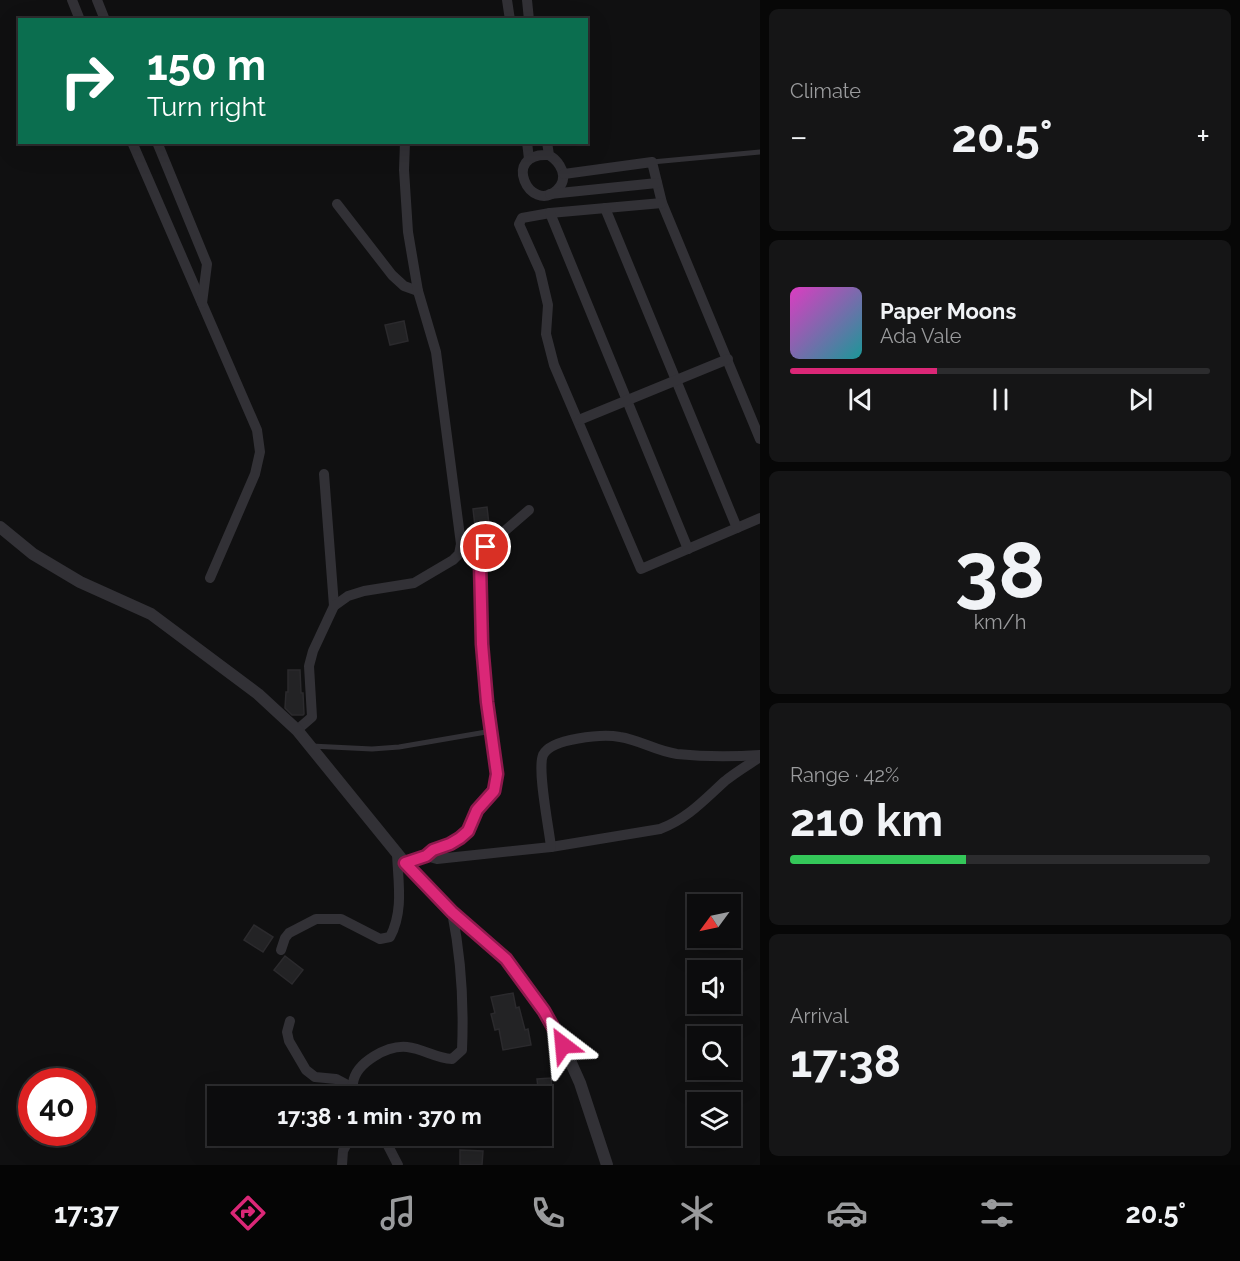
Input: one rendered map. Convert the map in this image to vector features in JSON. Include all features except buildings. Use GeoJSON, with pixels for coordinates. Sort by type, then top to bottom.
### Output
{"type":"FeatureCollection","features":[{"type":"Feature","properties":{"kind":"street"},"geometry":{"type":"LineString","coordinates":[[72,0],[79,18]]}},
{"type":"Feature","properties":{"kind":"street"},"geometry":{"type":"LineString","coordinates":[[97,0],[104,18]]}},
{"type":"Feature","properties":{"kind":"street"},"geometry":{"type":"LineString","coordinates":[[507,0],[510,18]]}},
{"type":"Feature","properties":{"kind":"street"},"geometry":{"type":"LineString","coordinates":[[526,0],[529,18]]}},
{"type":"Feature","properties":{"kind":"street"},"geometry":{"type":"LineString","coordinates":[[133,144],[257,430],[260,443],[255,474],[210,578]]}},
{"type":"Feature","properties":{"kind":"street"},"geometry":{"type":"LineString","coordinates":[[158,144],[207,264],[202,304]]}},
{"type":"Feature","properties":{"kind":"street"},"geometry":{"type":"LineString","coordinates":[[334,606],[348,596],[364,591],[414,583],[453,560],[459,554],[461,544],[436,352],[418,291],[408,232],[404,170],[405,144]]}},
{"type":"Feature","properties":{"kind":"street"},"geometry":{"type":"LineString","coordinates":[[527,144],[529,159]]}},
{"type":"Feature","properties":{"kind":"street"},"geometry":{"type":"LineString","coordinates":[[547,144],[549,155]]}},
{"type":"Feature","properties":{"kind":"street"},"geometry":{"type":"LineString","coordinates":[[550,194],[562,182],[564,174],[559,162],[549,155],[539,154],[529,159],[523,168],[523,179],[528,189],[539,195],[550,194],[657,183]]}},
{"type":"Feature","properties":{"kind":"street"},"geometry":{"type":"LineString","coordinates":[[564,174],[652,162],[662,203],[760,439]]}},
{"type":"Feature","properties":{"kind":"street"},"geometry":{"type":"LineString","coordinates":[[662,203],[550,213],[522,218],[519,224],[540,272],[548,305],[546,334],[555,365],[641,569],[760,518]]}},
{"type":"Feature","properties":{"kind":"street"},"geometry":{"type":"LineString","coordinates":[[337,204],[392,275],[404,286],[418,291]]}},
{"type":"Feature","properties":{"kind":"street"},"geometry":{"type":"LineString","coordinates":[[605,208],[736,528]]}},
{"type":"Feature","properties":{"kind":"street"},"geometry":{"type":"LineString","coordinates":[[550,213],[688,549]]}},
{"type":"Feature","properties":{"kind":"street"},"geometry":{"type":"LineString","coordinates":[[579,420],[728,359]]}},
{"type":"Feature","properties":{"kind":"street"},"geometry":{"type":"LineString","coordinates":[[297,730],[312,717],[309,666],[313,651],[334,606],[324,474]]}},
{"type":"Feature","properties":{"kind":"street"},"geometry":{"type":"LineString","coordinates":[[426,856],[433,850],[450,844],[468,831],[477,810],[494,791],[497,774],[482,644],[481,554],[529,510]]}},
{"type":"Feature","properties":{"kind":"street"},"geometry":{"type":"LineString","coordinates":[[0,527],[33,554],[80,582],[151,614],[258,694],[297,730],[401,858],[452,912],[506,959],[544,1011],[580,1083],[607,1165]]}},
{"type":"Feature","properties":{"kind":"street"},"geometry":{"type":"LineString","coordinates":[[551,847],[541,769],[544,753],[554,744],[610,736],[636,741],[659,751],[677,754],[760,756]]}},
{"type":"Feature","properties":{"kind":"street"},"geometry":{"type":"LineString","coordinates":[[401,858],[426,856],[436,859],[551,847],[660,829],[693,811],[726,781],[760,756]]}},
{"type":"Feature","properties":{"kind":"street"},"geometry":{"type":"LineString","coordinates":[[281,950],[289,933],[316,919],[341,919],[380,939],[390,937],[400,903],[401,858]]}},
{"type":"Feature","properties":{"kind":"street"},"geometry":{"type":"LineString","coordinates":[[353,1086],[359,1070],[372,1058],[392,1048],[405,1046],[445,1059],[456,1057],[462,1050],[462,990],[458,943],[452,912]]}},
{"type":"Feature","properties":{"kind":"street"},"geometry":{"type":"LineString","coordinates":[[290,1022],[287,1032],[289,1041],[306,1070],[315,1077],[336,1079],[346,1086]]}},
{"type":"Feature","properties":{"kind":"street"},"geometry":{"type":"LineString","coordinates":[[342,1165],[343,1151],[346,1146]]}},
{"type":"Feature","properties":{"kind":"street"},"geometry":{"type":"LineString","coordinates":[[388,1146],[398,1165]]}},
{"type":"Feature","properties":{"kind":"lane"},"geometry":{"type":"LineString","coordinates":[[652,162],[760,152]]}},
{"type":"Feature","properties":{"kind":"lane"},"geometry":{"type":"LineString","coordinates":[[310,746],[372,749],[399,747],[492,731]]}},
{"type":"Feature","properties":{"kind":"route"},"geometry":{"type":"LineString","coordinates":[[486,547],[481,554],[480,563],[482,587],[480,601],[487,702],[497,774],[494,791],[477,810],[468,831],[460,838],[429,852],[426,856],[405,863],[452,912],[506,959],[544,1011],[563,1045]]}}]}
